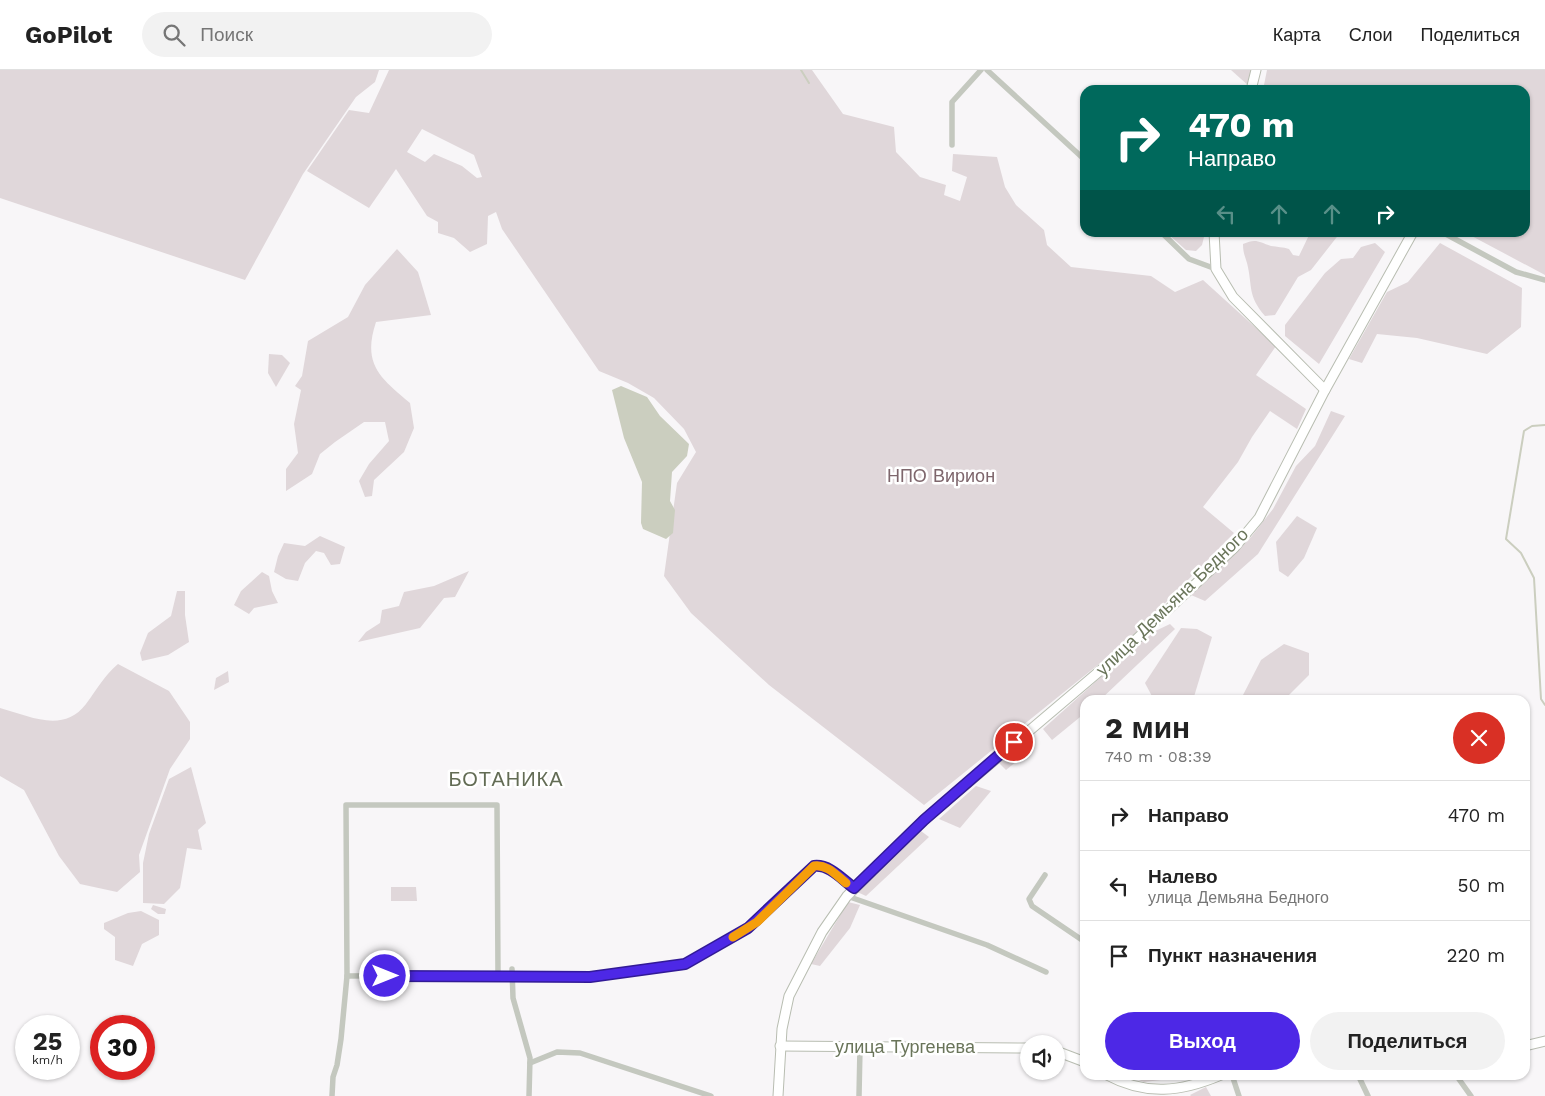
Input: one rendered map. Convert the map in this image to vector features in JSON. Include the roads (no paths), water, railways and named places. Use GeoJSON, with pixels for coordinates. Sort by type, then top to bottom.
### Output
{"type":"FeatureCollection","features":[{"type":"Feature","properties":{"kind":"street"},"geometry":{"type":"LineString","coordinates":[[952,145],[952,102],[981,70]]}},
{"type":"Feature","properties":{"kind":"street"},"geometry":{"type":"LineString","coordinates":[[987,70],[1080,155]]}},
{"type":"Feature","properties":{"kind":"street"},"geometry":{"type":"LineString","coordinates":[[1252,85],[1256,70]]}},
{"type":"Feature","properties":{"kind":"street"},"geometry":{"type":"LineString","coordinates":[[1166,237],[1189,259],[1216,269]]}},
{"type":"Feature","properties":{"kind":"street"},"geometry":{"type":"LineString","coordinates":[[1214,237],[1216,269],[1233,298],[1325,390]]}},
{"type":"Feature","properties":{"kind":"street","name":"улица Демьяна Бедного"},"geometry":{"type":"LineString","coordinates":[[778,1096],[780,1046],[786,1006],[796,979],[822,932],[847,896],[924,820],[1128,647],[1234,548],[1259,518],[1325,390],[1410,237]]}},
{"type":"Feature","properties":{"kind":"street"},"geometry":{"type":"LineString","coordinates":[[1451,237],[1516,272],[1545,280]]}},
{"type":"Feature","properties":{"kind":"street"},"geometry":{"type":"LineString","coordinates":[[332,1096],[333,1077],[338,1065],[347,976],[346,805],[497,805],[498,975]]}},
{"type":"Feature","properties":{"kind":"street"},"geometry":{"type":"LineString","coordinates":[[347,976],[498,975],[512,972],[590,977],[685,964],[748,928],[814,866],[821,865],[827,868],[854,888]]}},
{"type":"Feature","properties":{"kind":"street"},"geometry":{"type":"LineString","coordinates":[[1045,875],[1028,899],[1032,906],[1080,939]]}},
{"type":"Feature","properties":{"kind":"street"},"geometry":{"type":"LineString","coordinates":[[847,896],[986,945],[1046,972]]}},
{"type":"Feature","properties":{"kind":"street"},"geometry":{"type":"LineString","coordinates":[[512,972],[513,998],[530,1064],[529,1096]]}},
{"type":"Feature","properties":{"kind":"street"},"geometry":{"type":"LineString","coordinates":[[1530,1045],[1545,1041]]}},
{"type":"Feature","properties":{"kind":"street","name":"улица Тургенева"},"geometry":{"type":"LineString","coordinates":[[780,1046],[1020,1048]]}},
{"type":"Feature","properties":{"kind":"street"},"geometry":{"type":"LineString","coordinates":[[859,1096],[860,1048]]}},
{"type":"Feature","properties":{"kind":"street"},"geometry":{"type":"LineString","coordinates":[[530,1064],[557,1052],[580,1053],[711,1096]]}},
{"type":"Feature","properties":{"kind":"street"},"geometry":{"type":"LineString","coordinates":[[1065,1054],[1080,1060]]}},
{"type":"Feature","properties":{"kind":"street"},"geometry":{"type":"LineString","coordinates":[[1119,1080],[1146,1093],[1199,1084],[1209,1080]]}},
{"type":"Feature","properties":{"kind":"street"},"geometry":{"type":"LineString","coordinates":[[1197,1080],[1199,1084]]}},
{"type":"Feature","properties":{"kind":"street"},"geometry":{"type":"LineString","coordinates":[[1234,1080],[1239,1096]]}},
{"type":"Feature","properties":{"kind":"street"},"geometry":{"type":"LineString","coordinates":[[1360,1080],[1368,1096]]}},
{"type":"Feature","properties":{"kind":"street"},"geometry":{"type":"LineString","coordinates":[[1460,1080],[1471,1096]]}},
{"type":"Feature","properties":{"kind":"waterway"},"geometry":{"type":"LineString","coordinates":[[801,70],[809,83]]}},
{"type":"Feature","properties":{"kind":"waterway"},"geometry":{"type":"LineString","coordinates":[[1545,425],[1532,426],[1524,431],[1506,539],[1521,553],[1534,578],[1541,699],[1545,705]]}},
{"type":"Feature","properties":{"kind":"district","name":"БОТАНИКА"},"geometry":{"type":"Point","coordinates":[506,779]}},
{"type":"Feature","properties":{"kind":"park label","name":"НПО Вирион"},"geometry":{"type":"Point","coordinates":[941,476]}}]}
